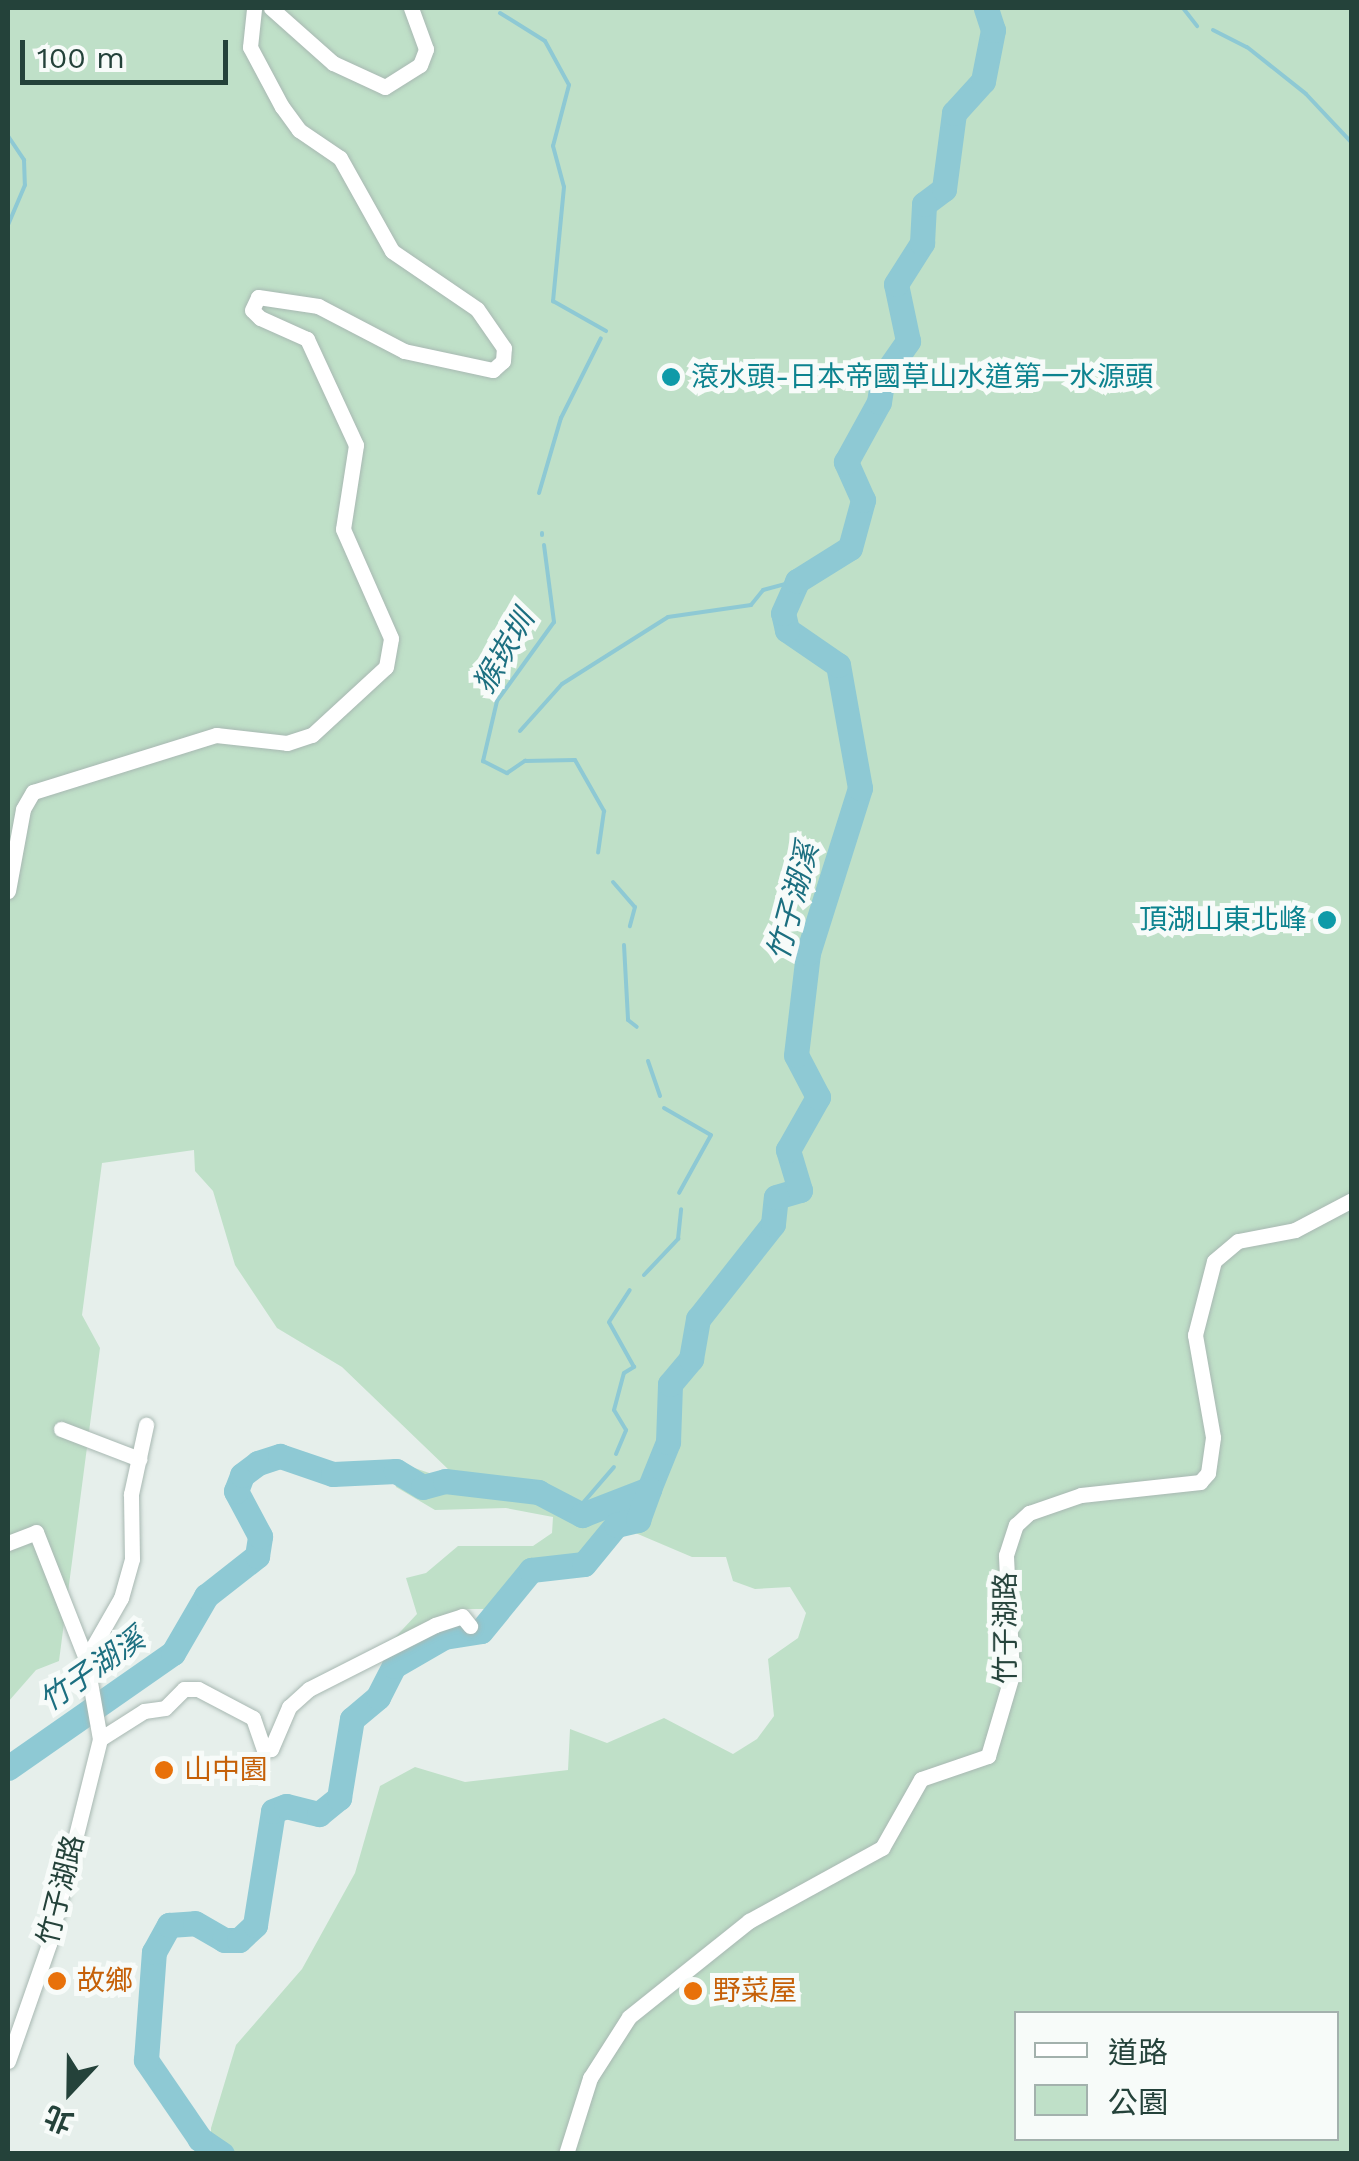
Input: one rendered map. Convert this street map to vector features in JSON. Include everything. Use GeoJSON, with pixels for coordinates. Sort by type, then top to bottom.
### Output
{"type":"FeatureCollection","features":[{"type":"Feature","properties":{"kind":"street"},"geometry":{"type":"LineString","coordinates":[[8,891],[23,809],[33,792],[201,738],[239,735],[287,743],[312,735],[386,667],[390,638],[343,529],[356,446],[308,339],[260,318],[252,310],[258,297],[318,306],[404,352],[492,370],[503,361],[504,348],[477,310],[392,251],[340,158],[300,130],[282,108],[250,47],[254,8]]}},
{"type":"Feature","properties":{"kind":"street"},"geometry":{"type":"LineString","coordinates":[[271,8],[333,63],[386,87],[420,65],[426,49],[411,8]]}},
{"type":"Feature","properties":{"kind":"street","name":"竹子湖路"},"geometry":{"type":"LineString","coordinates":[[566,2154],[590,2078],[630,2017],[749,1920],[882,1848],[921,1779],[988,1756],[1012,1675],[1006,1555],[1016,1525],[1029,1513],[1082,1495],[1200,1482],[1213,1437],[1195,1335],[1214,1261],[1238,1241],[1295,1230],[1352,1200]]}},
{"type":"Feature","properties":{"kind":"street"},"geometry":{"type":"LineString","coordinates":[[86,1659],[121,1598],[132,1559],[131,1494],[146,1425]]}},
{"type":"Feature","properties":{"kind":"street"},"geometry":{"type":"LineString","coordinates":[[61,1429],[139,1459]]}},
{"type":"Feature","properties":{"kind":"street","name":"竹子湖路"},"geometry":{"type":"LineString","coordinates":[[8,1543],[36,1532],[86,1659],[100,1739],[49,1944],[8,2061]]}},
{"type":"Feature","properties":{"kind":"street"},"geometry":{"type":"LineString","coordinates":[[100,1739],[144,1710],[165,1708],[184,1689],[198,1689],[252,1718],[264,1750],[271,1748],[289,1707],[308,1688],[435,1625],[462,1616],[470,1626]]}},
{"type":"Feature","properties":{"kind":"green space"},"geometry":{"type":"Polygon","coordinates":[[[8,8],[1351,8],[1351,2153],[211,2153],[211,2128],[236,2045],[302,1969],[355,1873],[380,1786],[415,1767],[465,1782],[568,1770],[570,1729],[607,1743],[664,1718],[733,1754],[757,1739],[774,1716],[768,1659],[798,1638],[806,1613],[790,1587],[755,1589],[733,1581],[726,1557],[692,1557],[619,1526],[593,1567],[533,1576],[503,1609],[466,1609],[408,1655],[386,1656],[387,1646],[417,1614],[406,1578],[426,1573],[458,1546],[533,1546],[552,1533],[553,1517],[506,1508],[435,1510],[396,1487],[391,1460],[444,1478],[449,1470],[342,1367],[277,1328],[235,1265],[213,1191],[195,1171],[194,1150],[102,1163],[82,1315],[100,1348],[59,1661],[36,1670],[8,1702],[8,8]]]}},
{"type":"Feature","properties":{"kind":"waterway","name":"竹子湖溪"},"geometry":{"type":"LineString","coordinates":[[8,1768],[173,1653],[206,1596],[257,1556],[260,1536],[236,1491],[242,1475],[258,1463],[280,1456],[333,1474],[396,1471],[423,1487],[445,1481],[538,1492],[582,1515],[649,1489],[668,1442],[670,1384],[691,1359],[698,1319],[773,1224],[776,1197],[800,1190],[788,1150],[818,1097],[796,1055],[808,953],[860,788],[838,665],[787,630],[783,613],[797,581],[850,548],[863,500],[846,462],[879,402],[883,377],[908,341],[896,284],[922,243],[924,204],[944,189],[954,113],[983,81],[993,30],[986,8]]}},
{"type":"Feature","properties":{"kind":"waterway"},"geometry":{"type":"LineString","coordinates":[[1183,8],[1197,26]]}},
{"type":"Feature","properties":{"kind":"waterway","name":"猴崁圳"},"geometry":{"type":"LineString","coordinates":[[500,13],[545,41],[569,85],[553,146],[564,187],[553,301],[606,331]]}},
{"type":"Feature","properties":{"kind":"waterway"},"geometry":{"type":"LineString","coordinates":[[8,21],[8,56]]}},
{"type":"Feature","properties":{"kind":"waterway"},"geometry":{"type":"LineString","coordinates":[[1213,30],[1247,47],[1306,94],[1352,143]]}},
{"type":"Feature","properties":{"kind":"waterway"},"geometry":{"type":"LineString","coordinates":[[8,136],[24,160],[25,185],[8,225]]}},
{"type":"Feature","properties":{"kind":"waterway","name":"猴崁圳"},"geometry":{"type":"LineString","coordinates":[[539,493],[561,418],[601,338]]}},
{"type":"Feature","properties":{"kind":"waterway","name":"猴崁圳"},"geometry":{"type":"LineString","coordinates":[[544,545],[554,622],[497,701],[483,761],[507,773],[525,761],[575,760],[604,811],[598,853]]}},
{"type":"Feature","properties":{"kind":"waterway"},"geometry":{"type":"LineString","coordinates":[[520,731],[562,684],[668,617],[751,605],[763,590],[797,581]]}},
{"type":"Feature","properties":{"kind":"waterway","name":"猴崁圳"},"geometry":{"type":"LineString","coordinates":[[613,882],[635,907],[630,926]]}},
{"type":"Feature","properties":{"kind":"waterway","name":"猴崁圳"},"geometry":{"type":"LineString","coordinates":[[624,945],[628,1020],[637,1027]]}},
{"type":"Feature","properties":{"kind":"waterway","name":"猴崁圳"},"geometry":{"type":"LineString","coordinates":[[648,1061],[660,1096]]}},
{"type":"Feature","properties":{"kind":"waterway","name":"猴崁圳"},"geometry":{"type":"LineString","coordinates":[[664,1108],[711,1135],[679,1193]]}},
{"type":"Feature","properties":{"kind":"waterway","name":"猴崁圳"},"geometry":{"type":"LineString","coordinates":[[644,1275],[678,1239],[681,1209]]}},
{"type":"Feature","properties":{"kind":"waterway","name":"猴崁圳"},"geometry":{"type":"LineString","coordinates":[[616,1454],[626,1430],[614,1410],[624,1373],[634,1367],[609,1322],[630,1290]]}},
{"type":"Feature","properties":{"kind":"waterway","name":"猴崁圳"},"geometry":{"type":"LineString","coordinates":[[576,1511],[614,1467]]}},
{"type":"Feature","properties":{"kind":"waterway"},"geometry":{"type":"LineString","coordinates":[[222,2154],[200,2139],[146,2060],[154,1952],[169,1925],[195,1923],[224,1940],[239,1940],[255,1925],[273,1811],[286,1806],[319,1814],[339,1798],[352,1719],[378,1697],[394,1666],[444,1637],[481,1631],[531,1570],[584,1564],[616,1525],[638,1520],[649,1489]]}},
{"type":"Feature","properties":{"kind":"place","name":"滾水頭-日本帝國草山水道第一水源頭"},"geometry":{"type":"Point","coordinates":[671,377]}},
{"type":"Feature","properties":{"kind":"place","name":"頂湖山東北峰"},"geometry":{"type":"Point","coordinates":[1327,920]}},
{"type":"Feature","properties":{"kind":"place","name":"山中園"},"geometry":{"type":"Point","coordinates":[164,1770]}},
{"type":"Feature","properties":{"kind":"place","name":"故鄉"},"geometry":{"type":"Point","coordinates":[57,1981]}},
{"type":"Feature","properties":{"kind":"place","name":"野菜屋"},"geometry":{"type":"Point","coordinates":[693,1991]}}]}
